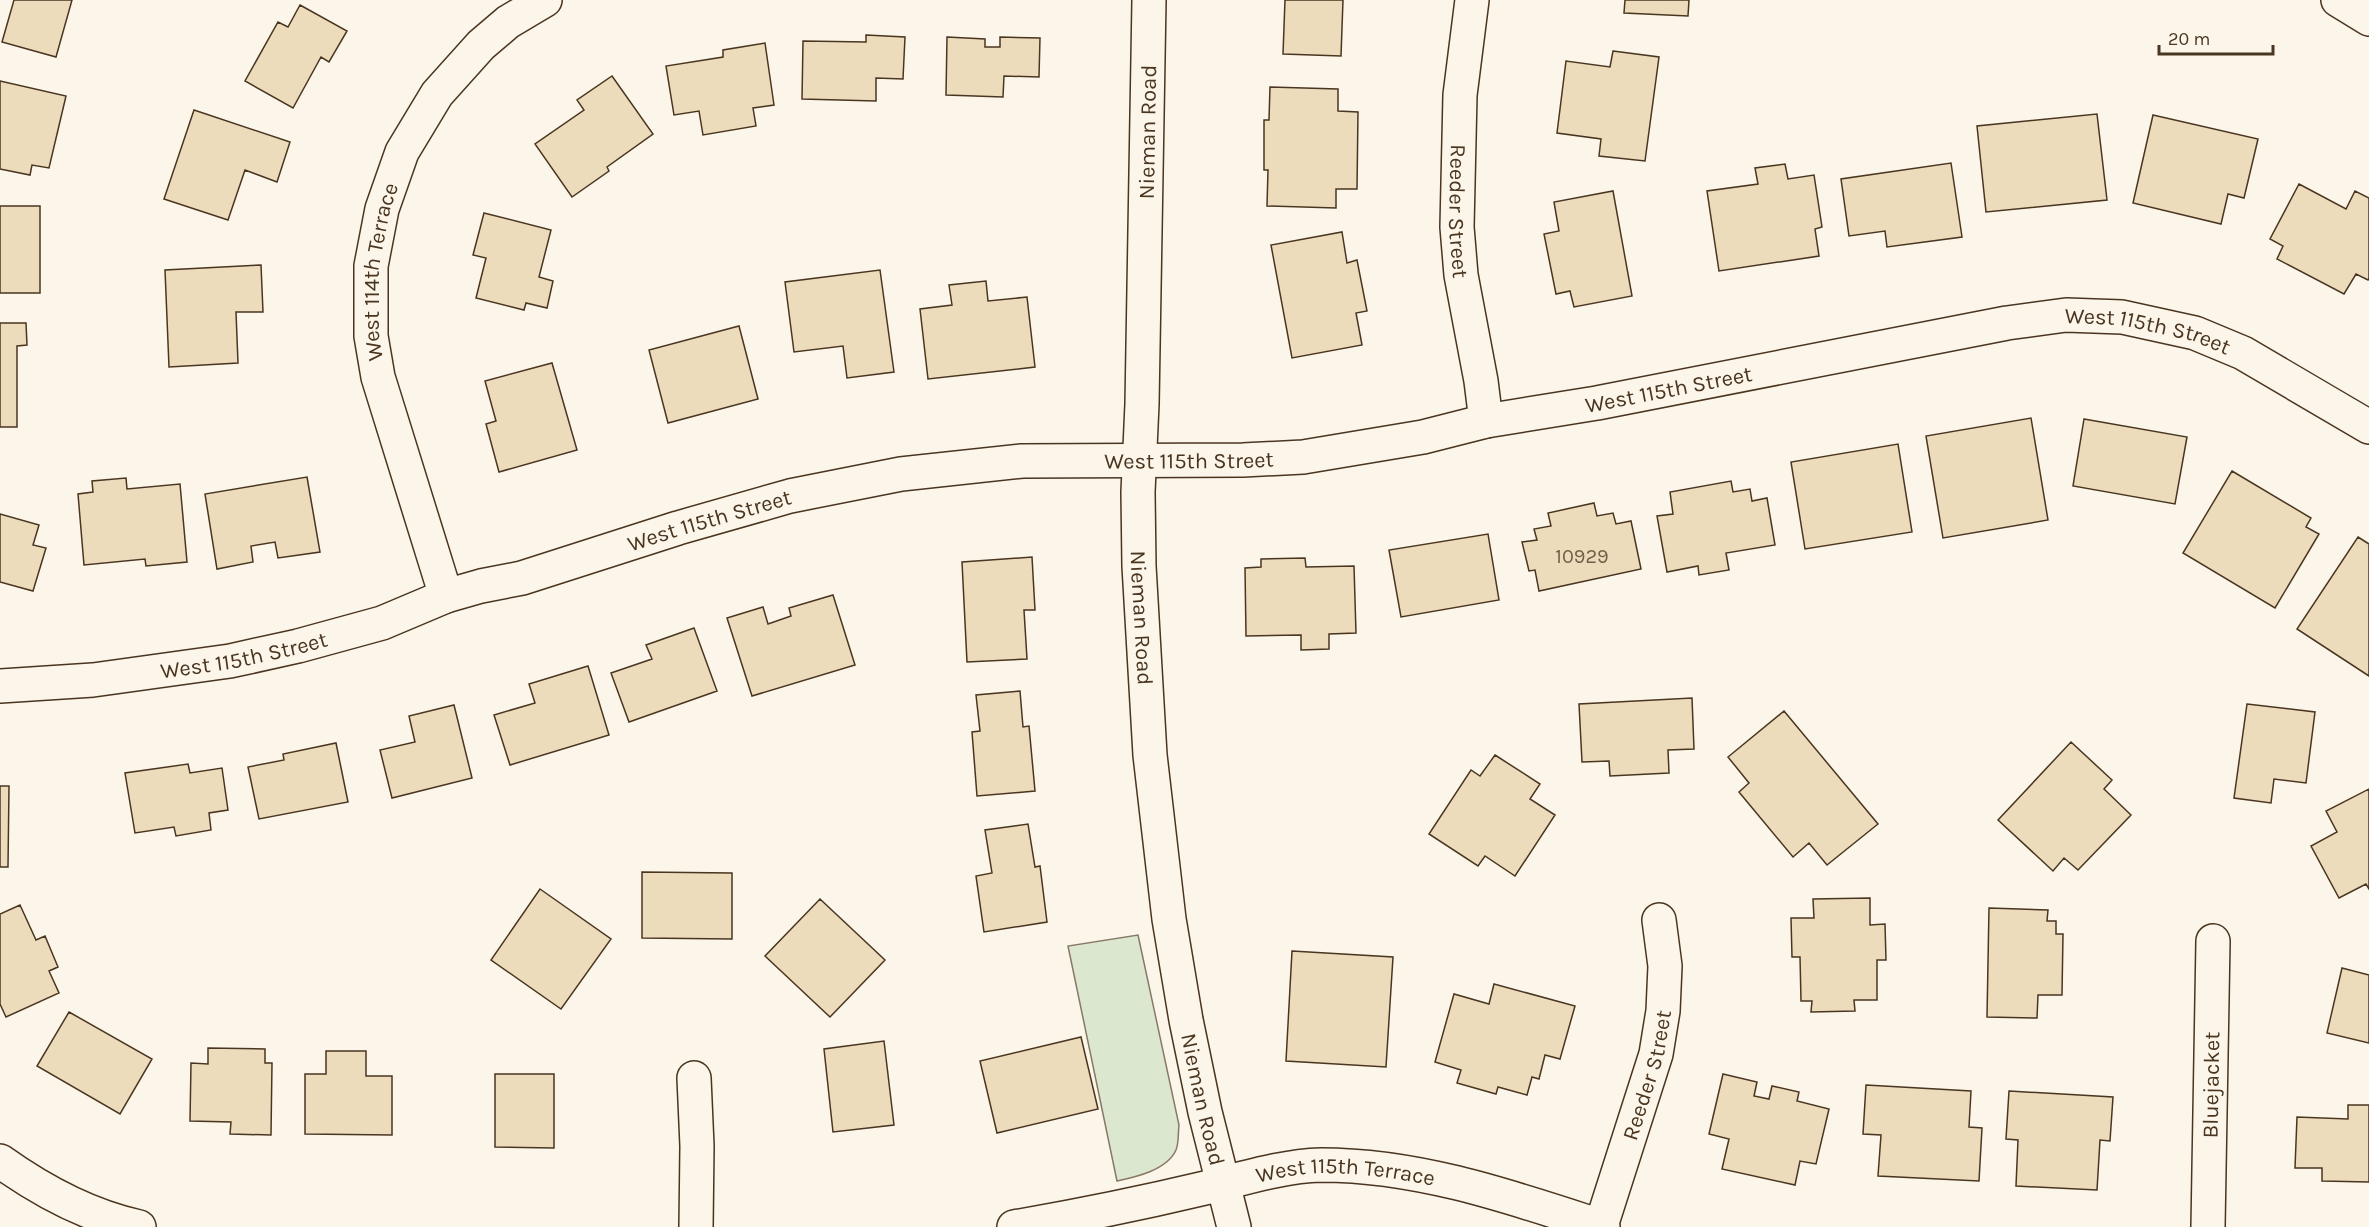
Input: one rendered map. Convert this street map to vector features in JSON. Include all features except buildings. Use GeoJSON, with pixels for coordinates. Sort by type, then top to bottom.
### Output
{"type":"FeatureCollection","features":[{"type":"Feature","properties":{"kind":"street","name":"West 114th Terrace"},"geometry":{"type":"LineString","coordinates":[[446,596],[378,376],[371,336],[371,266],[382,209],[402,152],[437,94],[481,45],[508,22],[545,0]]}},
{"type":"Feature","properties":{"kind":"street","name":"Nieman Road"},"geometry":{"type":"LineString","coordinates":[[1149,0],[1143,392],[1138,460],[1139,566],[1151,767],[1169,919],[1186,1020],[1205,1112],[1234,1227]]}},
{"type":"Feature","properties":{"kind":"street","name":"Reeder Street"},"geometry":{"type":"LineString","coordinates":[[1472,0],[1460,95],[1457,227],[1461,275],[1481,381],[1486,421]]}},
{"type":"Feature","properties":{"kind":"street"},"geometry":{"type":"LineString","coordinates":[[2338,0],[2369,19]]}},
{"type":"Feature","properties":{"kind":"street","name":"West 115th Street"},"geometry":{"type":"LineString","coordinates":[[0,686],[93,680],[230,661],[298,646],[382,622],[446,596],[522,578],[678,528],[790,496],[902,474],[1022,461],[1243,460],[1303,457],[1424,437],[1486,421],[1597,403],[2007,323],[2066,315],[2122,317],[2195,333],[2243,353],[2369,427]]}},
{"type":"Feature","properties":{"kind":"street","name":"Reeder Street"},"geometry":{"type":"LineString","coordinates":[[1602,1227],[1656,1054],[1663,1011],[1665,966],[1659,920]]}},
{"type":"Feature","properties":{"kind":"street","name":"Bluejacket"},"geometry":{"type":"LineString","coordinates":[[2208,1227],[2213,941]]}},
{"type":"Feature","properties":{"kind":"street"},"geometry":{"type":"LineString","coordinates":[[694,1078],[697,1146],[696,1227]]}},
{"type":"Feature","properties":{"kind":"street"},"geometry":{"type":"LineString","coordinates":[[0,1161],[56,1197],[119,1222],[139,1227]]}},
{"type":"Feature","properties":{"kind":"street","name":"West 115th Terrace"},"geometry":{"type":"LineString","coordinates":[[1014,1227],[1102,1212],[1278,1171],[1319,1165],[1405,1171],[1464,1184],[1602,1227]]}},
{"type":"Feature","properties":{"kind":"green space"},"geometry":{"type":"Polygon","coordinates":[[[1138,935],[1179,1125],[1178,1141],[1176,1150],[1166,1163],[1142,1175],[1117,1181],[1068,946],[1138,935]]]}}]}
